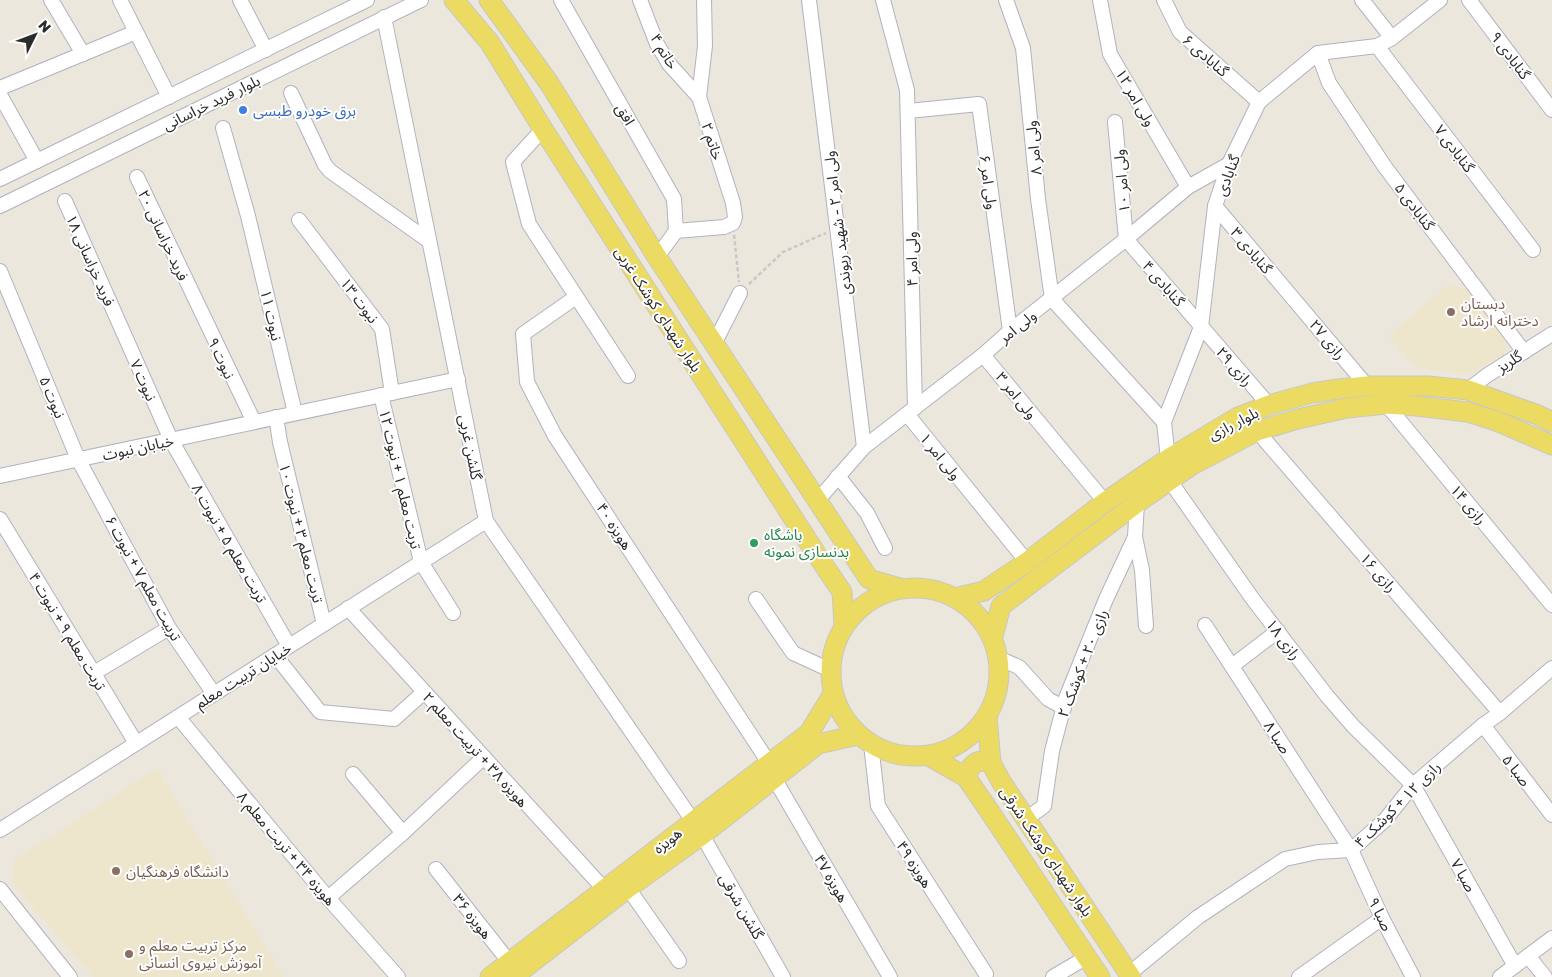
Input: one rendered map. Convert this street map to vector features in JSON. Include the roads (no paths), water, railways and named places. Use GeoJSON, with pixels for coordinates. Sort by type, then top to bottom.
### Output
{"type":"FeatureCollection","features":[{"type":"Feature","properties":{"kind":"main road","name":"بلوار شهدای کوشک غربی"},"geometry":{"type":"LineString","coordinates":[[454,0],[490,43],[543,129],[842,592],[844,626]]}},
{"type":"Feature","properties":{"kind":"main road","name":"بلوار شهدای کوشک غربی"},"geometry":{"type":"LineString","coordinates":[[489,0],[549,83],[657,257],[869,579],[900,588]]}},
{"type":"Feature","properties":{"kind":"main road"},"geometry":{"type":"LineString","coordinates":[[526,100],[549,83]]}},
{"type":"Feature","properties":{"kind":"main road","name":"بلوار رازی"},"geometry":{"type":"LineString","coordinates":[[955,598],[984,591],[1027,562],[1105,502],[1168,459],[1238,417],[1269,405],[1312,394],[1367,386],[1428,386],[1468,390],[1538,415],[1552,422]]}},
{"type":"Feature","properties":{"kind":"main road","name":"بلوار رازی"},"geometry":{"type":"LineString","coordinates":[[994,636],[1001,606],[1137,503],[1192,465],[1257,431],[1347,408],[1386,404],[1468,412],[1499,422],[1552,445]]}},
{"type":"Feature","properties":{"kind":"main road"},"geometry":{"type":"LineString","coordinates":[[900,588],[928,588],[955,598],[973,611],[994,636],[998,658],[998,688],[987,716],[973,733],[955,746],[929,756],[912,757],[891,753],[864,740],[840,712],[833,694],[830,670],[834,647],[844,626],[868,601],[900,588]]}},
{"type":"Feature","properties":{"kind":"main road","name":"هویزه"},"geometry":{"type":"LineString","coordinates":[[490,977],[515,973],[628,888],[697,828],[772,770],[809,733],[833,694]]}},
{"type":"Feature","properties":{"kind":"main road","name":"بلوار شهدای کوشک شرقی"},"geometry":{"type":"LineString","coordinates":[[987,716],[991,763],[1002,783],[1130,975]]}},
{"type":"Feature","properties":{"kind":"main road","name":"هویزه"},"geometry":{"type":"LineString","coordinates":[[772,770],[818,744],[864,740]]}},
{"type":"Feature","properties":{"kind":"main road","name":"بلوار شهدای کوشک شرقی"},"geometry":{"type":"LineString","coordinates":[[929,756],[966,777],[1100,977]]}},
{"type":"Feature","properties":{"kind":"main road"},"geometry":{"type":"LineString","coordinates":[[966,777],[974,763],[983,760],[991,763]]}},
{"type":"Feature","properties":{"kind":"main road","name":"هویزه"},"geometry":{"type":"LineString","coordinates":[[515,973],[604,889],[697,828]]}},
{"type":"Feature","properties":{"kind":"street"},"geometry":{"type":"LineString","coordinates":[[51,0],[83,54]]}},
{"type":"Feature","properties":{"kind":"street"},"geometry":{"type":"LineString","coordinates":[[120,0],[169,97]]}},
{"type":"Feature","properties":{"kind":"street"},"geometry":{"type":"LineString","coordinates":[[240,0],[266,50]]}},
{"type":"Feature","properties":{"kind":"street","name":"بلوار فرید خراسانی"},"geometry":{"type":"LineString","coordinates":[[0,179],[367,0]]}},
{"type":"Feature","properties":{"kind":"street","name":"بلوار فرید خراسانی"},"geometry":{"type":"LineString","coordinates":[[0,206],[421,0]]}},
{"type":"Feature","properties":{"kind":"street","name":"افق"},"geometry":{"type":"LineString","coordinates":[[561,0],[674,199],[676,231]]}},
{"type":"Feature","properties":{"kind":"street","name":"خاتم ۴"},"geometry":{"type":"LineString","coordinates":[[640,0],[657,44],[669,64],[699,97]]}},
{"type":"Feature","properties":{"kind":"street","name":"خاتم ۲"},"geometry":{"type":"LineString","coordinates":[[676,231],[724,227],[733,223],[735,217],[733,203],[699,97],[705,46],[704,0]]}},
{"type":"Feature","properties":{"kind":"street","name":"ولی امر ۲ - شهید ریوندی"},"geometry":{"type":"LineString","coordinates":[[809,0],[864,447]]}},
{"type":"Feature","properties":{"kind":"street","name":"ولی امر ۴"},"geometry":{"type":"LineString","coordinates":[[883,0],[907,90],[911,411]]}},
{"type":"Feature","properties":{"kind":"street","name":"ولی امر ۸"},"geometry":{"type":"LineString","coordinates":[[1006,0],[1023,48],[1038,199],[1052,299]]}},
{"type":"Feature","properties":{"kind":"street","name":"ولی امر ۱۲"},"geometry":{"type":"LineString","coordinates":[[1100,0],[1110,54],[1188,187]]}},
{"type":"Feature","properties":{"kind":"street","name":"گنابادی ۶"},"geometry":{"type":"LineString","coordinates":[[1164,0],[1180,32],[1259,102]]}},
{"type":"Feature","properties":{"kind":"street"},"geometry":{"type":"LineString","coordinates":[[1362,0],[1392,38]]}},
{"type":"Feature","properties":{"kind":"street"},"geometry":{"type":"LineString","coordinates":[[1318,53],[1377,46],[1392,38],[1440,0]]}},
{"type":"Feature","properties":{"kind":"street","name":"گنابادی ۹"},"geometry":{"type":"LineString","coordinates":[[1470,0],[1552,110]]}},
{"type":"Feature","properties":{"kind":"street","name":"گلشن غربی"},"geometry":{"type":"LineString","coordinates":[[384,17],[486,520],[697,828]]}},
{"type":"Feature","properties":{"kind":"street"},"geometry":{"type":"LineString","coordinates":[[306,31],[315,51]]}},
{"type":"Feature","properties":{"kind":"street"},"geometry":{"type":"LineString","coordinates":[[0,88],[136,32]]}},
{"type":"Feature","properties":{"kind":"street","name":"گنابادی ۷"},"geometry":{"type":"LineString","coordinates":[[1377,46],[1533,250]]}},
{"type":"Feature","properties":{"kind":"street","name":"گنابادی"},"geometry":{"type":"LineString","coordinates":[[1168,459],[1164,422],[1202,327],[1215,206],[1229,164],[1259,102],[1318,53]]}},
{"type":"Feature","properties":{"kind":"street","name":"گنابادی ۵"},"geometry":{"type":"LineString","coordinates":[[1318,53],[1329,83],[1385,167],[1524,352]]}},
{"type":"Feature","properties":{"kind":"street"},"geometry":{"type":"LineString","coordinates":[[292,94],[325,165],[330,171],[429,241]]}},
{"type":"Feature","properties":{"kind":"street"},"geometry":{"type":"LineString","coordinates":[[0,95],[37,161]]}},
{"type":"Feature","properties":{"kind":"street","name":"ولی امر ۶"},"geometry":{"type":"LineString","coordinates":[[908,111],[979,104],[1010,331]]}},
{"type":"Feature","properties":{"kind":"street","name":"ولی امر ۱۰"},"geometry":{"type":"LineString","coordinates":[[1115,122],[1126,239]]}},
{"type":"Feature","properties":{"kind":"street","name":"نبوت ۱۱"},"geometry":{"type":"LineString","coordinates":[[223,128],[248,216],[295,413]]}},
{"type":"Feature","properties":{"kind":"street"},"geometry":{"type":"LineString","coordinates":[[543,129],[513,162],[529,224],[628,376]]}},
{"type":"Feature","properties":{"kind":"street","name":"ولی امر"},"geometry":{"type":"LineString","coordinates":[[817,501],[864,447],[983,355],[1188,187],[1229,164]]}},
{"type":"Feature","properties":{"kind":"street","name":"فرید خراسانی ۲۰"},"geometry":{"type":"LineString","coordinates":[[137,177],[192,293]]}},
{"type":"Feature","properties":{"kind":"street","name":"فرید خراسانی ۱۸"},"geometry":{"type":"LineString","coordinates":[[65,201],[118,320]]}},
{"type":"Feature","properties":{"kind":"street","name":"گنابادی ۳"},"geometry":{"type":"LineString","coordinates":[[1215,206],[1289,293]]}},
{"type":"Feature","properties":{"kind":"street","name":"نبوت ۱۳"},"geometry":{"type":"LineString","coordinates":[[299,220],[382,329],[386,394]]}},
{"type":"Feature","properties":{"kind":"street"},"geometry":{"type":"LineString","coordinates":[[657,257],[676,231]]}},
{"type":"Feature","properties":{"kind":"street","name":"گنابادی ۴"},"geometry":{"type":"LineString","coordinates":[[1126,239],[1202,327]]}},
{"type":"Feature","properties":{"kind":"street","name":"نبوت ۵"},"geometry":{"type":"LineString","coordinates":[[0,271],[78,459]]}},
{"type":"Feature","properties":{"kind":"street","name":"نبوت ۹"},"geometry":{"type":"LineString","coordinates":[[192,293],[254,422]]}},
{"type":"Feature","properties":{"kind":"street"},"geometry":{"type":"LineString","coordinates":[[714,344],[740,293]]}},
{"type":"Feature","properties":{"kind":"street","name":"رازی ۲۷"},"geometry":{"type":"LineString","coordinates":[[1289,293],[1367,386]]}},
{"type":"Feature","properties":{"kind":"street","name":"هویزه ۴۰"},"geometry":{"type":"LineString","coordinates":[[576,297],[523,334],[527,382],[555,436],[772,770]]}},
{"type":"Feature","properties":{"kind":"street"},"geometry":{"type":"LineString","coordinates":[[1052,299],[1164,422]]}},
{"type":"Feature","properties":{"kind":"street","name":"نبوت ۷"},"geometry":{"type":"LineString","coordinates":[[118,320],[171,440]]}},
{"type":"Feature","properties":{"kind":"street","name":"رازی ۲۹"},"geometry":{"type":"LineString","coordinates":[[1202,327],[1269,405]]}},
{"type":"Feature","properties":{"kind":"street","name":"گلریز"},"geometry":{"type":"LineString","coordinates":[[1468,390],[1486,376],[1552,334]]}},
{"type":"Feature","properties":{"kind":"street","name":"ولی امر ۳"},"geometry":{"type":"LineString","coordinates":[[983,355],[1105,502]]}},
{"type":"Feature","properties":{"kind":"street","name":"خیابان نبوت"},"geometry":{"type":"LineString","coordinates":[[0,475],[458,379]]}},
{"type":"Feature","properties":{"kind":"street","name":"تربت معلم ۱ + نبوت ۱۲"},"geometry":{"type":"LineString","coordinates":[[386,394],[421,562],[453,613]]}},
{"type":"Feature","properties":{"kind":"street","name":"رازی ۱۴"},"geometry":{"type":"LineString","coordinates":[[1386,404],[1552,604]]}},
{"type":"Feature","properties":{"kind":"street","name":"ولی امر ۱"},"geometry":{"type":"LineString","coordinates":[[911,411],[975,498],[1027,562]]}},
{"type":"Feature","properties":{"kind":"street","name":"تربت معلم ۳ + نبوت ۱۰"},"geometry":{"type":"LineString","coordinates":[[276,418],[280,442],[324,624]]}},
{"type":"Feature","properties":{"kind":"street","name":"رازی ۱۶"},"geometry":{"type":"LineString","coordinates":[[1257,431],[1500,712]]}},
{"type":"Feature","properties":{"kind":"street","name":"تربت معلم ۵ + نبوت ۸"},"geometry":{"type":"LineString","coordinates":[[171,440],[289,646]]}},
{"type":"Feature","properties":{"kind":"street","name":"تربیت معلم ۷ + نبوت ۶"},"geometry":{"type":"LineString","coordinates":[[78,459],[169,628],[214,694]]}},
{"type":"Feature","properties":{"kind":"street"},"geometry":{"type":"LineString","coordinates":[[838,476],[867,513],[885,548]]}},
{"type":"Feature","properties":{"kind":"street","name":"رازی ۱۸"},"geometry":{"type":"LineString","coordinates":[[1170,481],[1252,598],[1327,696],[1347,719],[1413,785]]}},
{"type":"Feature","properties":{"kind":"street","name":"رازی ۲۰ + کوشک ۲"},"geometry":{"type":"LineString","coordinates":[[1026,819],[1044,806],[1052,752],[1066,698],[1106,600],[1135,537],[1137,503]]}},
{"type":"Feature","properties":{"kind":"street","name":"تربت معلم ۹ + نبوت ۴"},"geometry":{"type":"LineString","coordinates":[[0,519],[136,744]]}},
{"type":"Feature","properties":{"kind":"street","name":"خیایان تربیت معلم"},"geometry":{"type":"LineString","coordinates":[[0,830],[486,520]]}},
{"type":"Feature","properties":{"kind":"street"},"geometry":{"type":"LineString","coordinates":[[1135,537],[1142,570],[1146,626]]}},
{"type":"Feature","properties":{"kind":"street"},"geometry":{"type":"LineString","coordinates":[[756,599],[793,653],[830,670]]}},
{"type":"Feature","properties":{"kind":"street","name":"هویزه ۳۸ + تربیت معلم ۲"},"geometry":{"type":"LineString","coordinates":[[348,608],[604,889]]}},
{"type":"Feature","properties":{"kind":"street","name":"صبا ۸"},"geometry":{"type":"LineString","coordinates":[[1205,625],[1351,850]]}},
{"type":"Feature","properties":{"kind":"street"},"geometry":{"type":"LineString","coordinates":[[94,673],[169,628]]}},
{"type":"Feature","properties":{"kind":"street"},"geometry":{"type":"LineString","coordinates":[[1232,666],[1278,631]]}},
{"type":"Feature","properties":{"kind":"street"},"geometry":{"type":"LineString","coordinates":[[275,655],[320,712],[394,719],[424,692]]}},
{"type":"Feature","properties":{"kind":"street"},"geometry":{"type":"LineString","coordinates":[[998,658],[1019,666],[1048,699],[1064,708]]}},
{"type":"Feature","properties":{"kind":"street","name":"رازی ۱۲ + کوشک ۴"},"geometry":{"type":"LineString","coordinates":[[1130,975],[1198,916],[1286,859],[1318,852],[1351,850],[1385,820],[1413,785],[1551,670]]}},
{"type":"Feature","properties":{"kind":"street","name":"هویزه ۳۴ + تربت معلم ۸"},"geometry":{"type":"LineString","coordinates":[[178,717],[328,898],[398,977]]}},
{"type":"Feature","properties":{"kind":"street","name":"صبا ۵"},"geometry":{"type":"LineString","coordinates":[[1483,725],[1552,815]]}},
{"type":"Feature","properties":{"kind":"street","name":"هویزه ۴۹"},"geometry":{"type":"LineString","coordinates":[[864,740],[878,806],[986,974]]}},
{"type":"Feature","properties":{"kind":"street"},"geometry":{"type":"LineString","coordinates":[[328,898],[403,833],[484,758]]}},
{"type":"Feature","properties":{"kind":"street","name":"هویزه ۴۷"},"geometry":{"type":"LineString","coordinates":[[772,770],[890,977]]}},
{"type":"Feature","properties":{"kind":"street"},"geometry":{"type":"LineString","coordinates":[[352,774],[403,833]]}},
{"type":"Feature","properties":{"kind":"street","name":"صبا ۷"},"geometry":{"type":"LineString","coordinates":[[1413,785],[1515,966]]}},
{"type":"Feature","properties":{"kind":"street","name":"گلشن شرقی"},"geometry":{"type":"LineString","coordinates":[[697,828],[783,977]]}},
{"type":"Feature","properties":{"kind":"street","name":"صبا ۹"},"geometry":{"type":"LineString","coordinates":[[1351,850],[1382,918],[1413,977]]}},
{"type":"Feature","properties":{"kind":"street","name":"هویزه ۳۶"},"geometry":{"type":"LineString","coordinates":[[436,869],[515,973]]}},
{"type":"Feature","properties":{"kind":"street"},"geometry":{"type":"LineString","coordinates":[[628,888],[679,961]]}},
{"type":"Feature","properties":{"kind":"street"},"geometry":{"type":"LineString","coordinates":[[0,889],[68,976]]}},
{"type":"Feature","properties":{"kind":"street"},"geometry":{"type":"LineString","coordinates":[[1299,977],[1382,918]]}},
{"type":"Feature","properties":{"kind":"street"},"geometry":{"type":"LineString","coordinates":[[1500,977],[1552,938]]}},
{"type":"Feature","properties":{"kind":"street"},"geometry":{"type":"LineString","coordinates":[[1528,956],[1545,977]]}},
{"type":"Feature","properties":{"kind":"street"},"geometry":{"type":"LineString","coordinates":[[1053,977],[1087,957]]}},
{"type":"Feature","properties":{"kind":"place","name":"برق خودرو طبسی"},"geometry":{"type":"Point","coordinates":[243,110]}},
{"type":"Feature","properties":{"kind":"place","name":"دبستان دخترانه ارشاد"},"geometry":{"type":"Point","coordinates":[1451,312]}},
{"type":"Feature","properties":{"kind":"place","name":"باشگاه بدنسازی نمونه"},"geometry":{"type":"Point","coordinates":[754,543]}},
{"type":"Feature","properties":{"kind":"place","name":"دانشگاه فرهنگیان"},"geometry":{"type":"Point","coordinates":[116,871]}},
{"type":"Feature","properties":{"kind":"place","name":"مرکز تربیت معلم و آموزش نیروی انسانی"},"geometry":{"type":"Point","coordinates":[129,954]}}]}
